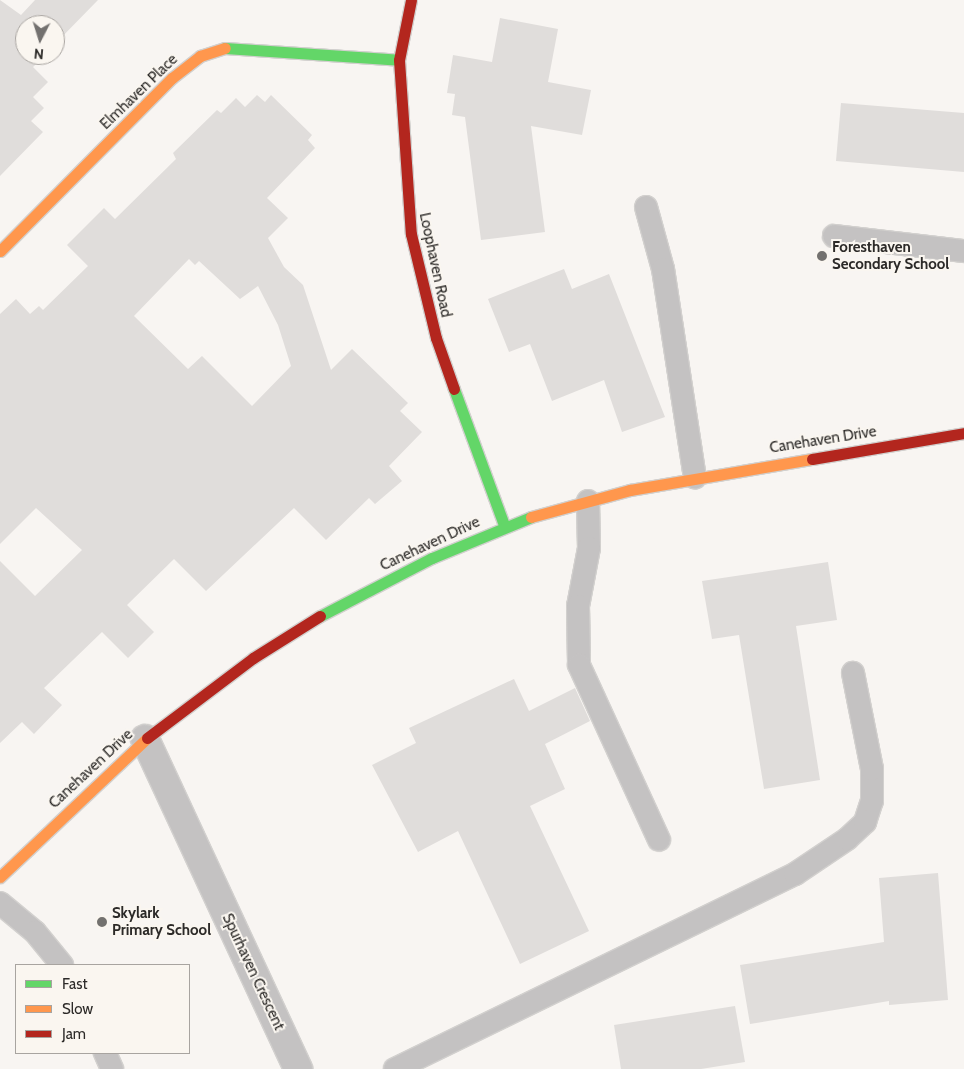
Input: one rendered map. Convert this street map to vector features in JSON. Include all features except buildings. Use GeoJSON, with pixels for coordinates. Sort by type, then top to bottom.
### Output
{"type":"FeatureCollection","features":[{"type":"Feature","properties":{"kind":"street","name":"Loophaven Road"},"geometry":{"type":"LineString","coordinates":[[411,0],[399,60],[401,161],[422,286],[504,525]]}},
{"type":"Feature","properties":{"kind":"street","name":"Elmhaven Place"},"geometry":{"type":"LineString","coordinates":[[0,251],[172,78],[200,56],[218,48],[251,48],[399,60]]}},
{"type":"Feature","properties":{"kind":"street","name":"Canehaven Drive"},"geometry":{"type":"LineString","coordinates":[[0,877],[145,739],[253,658],[340,604],[504,525],[588,501],[695,478],[964,433]]}},
{"type":"Feature","properties":{"kind":"street","name":"Spurhaven Crescent"},"geometry":{"type":"LineString","coordinates":[[145,739],[298,1069]]}},
{"type":"Feature","properties":{"kind":"lane"},"geometry":{"type":"LineString","coordinates":[[646,207],[666,286],[695,478]]}},
{"type":"Feature","properties":{"kind":"lane"},"geometry":{"type":"LineString","coordinates":[[834,236],[964,250]]}},
{"type":"Feature","properties":{"kind":"lane"},"geometry":{"type":"LineString","coordinates":[[588,501],[589,548],[578,606],[579,665],[659,840]]}},
{"type":"Feature","properties":{"kind":"lane"},"geometry":{"type":"LineString","coordinates":[[395,1069],[795,874],[846,839],[865,822],[872,801],[872,769],[853,673]]}},
{"type":"Feature","properties":{"kind":"lane"},"geometry":{"type":"LineString","coordinates":[[0,903],[34,932],[61,964]]}},
{"type":"Feature","properties":{"kind":"lane"},"geometry":{"type":"LineString","coordinates":[[105,1054],[112,1069]]}},
{"type":"Feature","properties":{"kind":"traffic: fast"},"geometry":{"type":"LineString","coordinates":[[225,48],[399,60]]}},
{"type":"Feature","properties":{"kind":"traffic: fast"},"geometry":{"type":"LineString","coordinates":[[454,389],[504,525]]}},
{"type":"Feature","properties":{"kind":"traffic: fast"},"geometry":{"type":"LineString","coordinates":[[320,616],[432,558],[531,517]]}},
{"type":"Feature","properties":{"kind":"traffic: slow"},"geometry":{"type":"LineString","coordinates":[[0,251],[172,78],[200,56],[225,48]]}},
{"type":"Feature","properties":{"kind":"traffic: slow"},"geometry":{"type":"LineString","coordinates":[[531,517],[630,490],[812,459]]}},
{"type":"Feature","properties":{"kind":"traffic: slow"},"geometry":{"type":"LineString","coordinates":[[0,877],[147,738]]}},
{"type":"Feature","properties":{"kind":"traffic: jam"},"geometry":{"type":"LineString","coordinates":[[411,0],[399,60],[411,234],[436,338],[454,389]]}},
{"type":"Feature","properties":{"kind":"traffic: jam"},"geometry":{"type":"LineString","coordinates":[[812,459],[964,433]]}},
{"type":"Feature","properties":{"kind":"traffic: jam"},"geometry":{"type":"LineString","coordinates":[[147,738],[253,658],[320,616]]}},
{"type":"Feature","properties":{"kind":"place","name":"Foresthaven Secondary School"},"geometry":{"type":"Point","coordinates":[822,256]}},
{"type":"Feature","properties":{"kind":"place","name":"Skylark Primary School"},"geometry":{"type":"Point","coordinates":[102,922]}}]}
